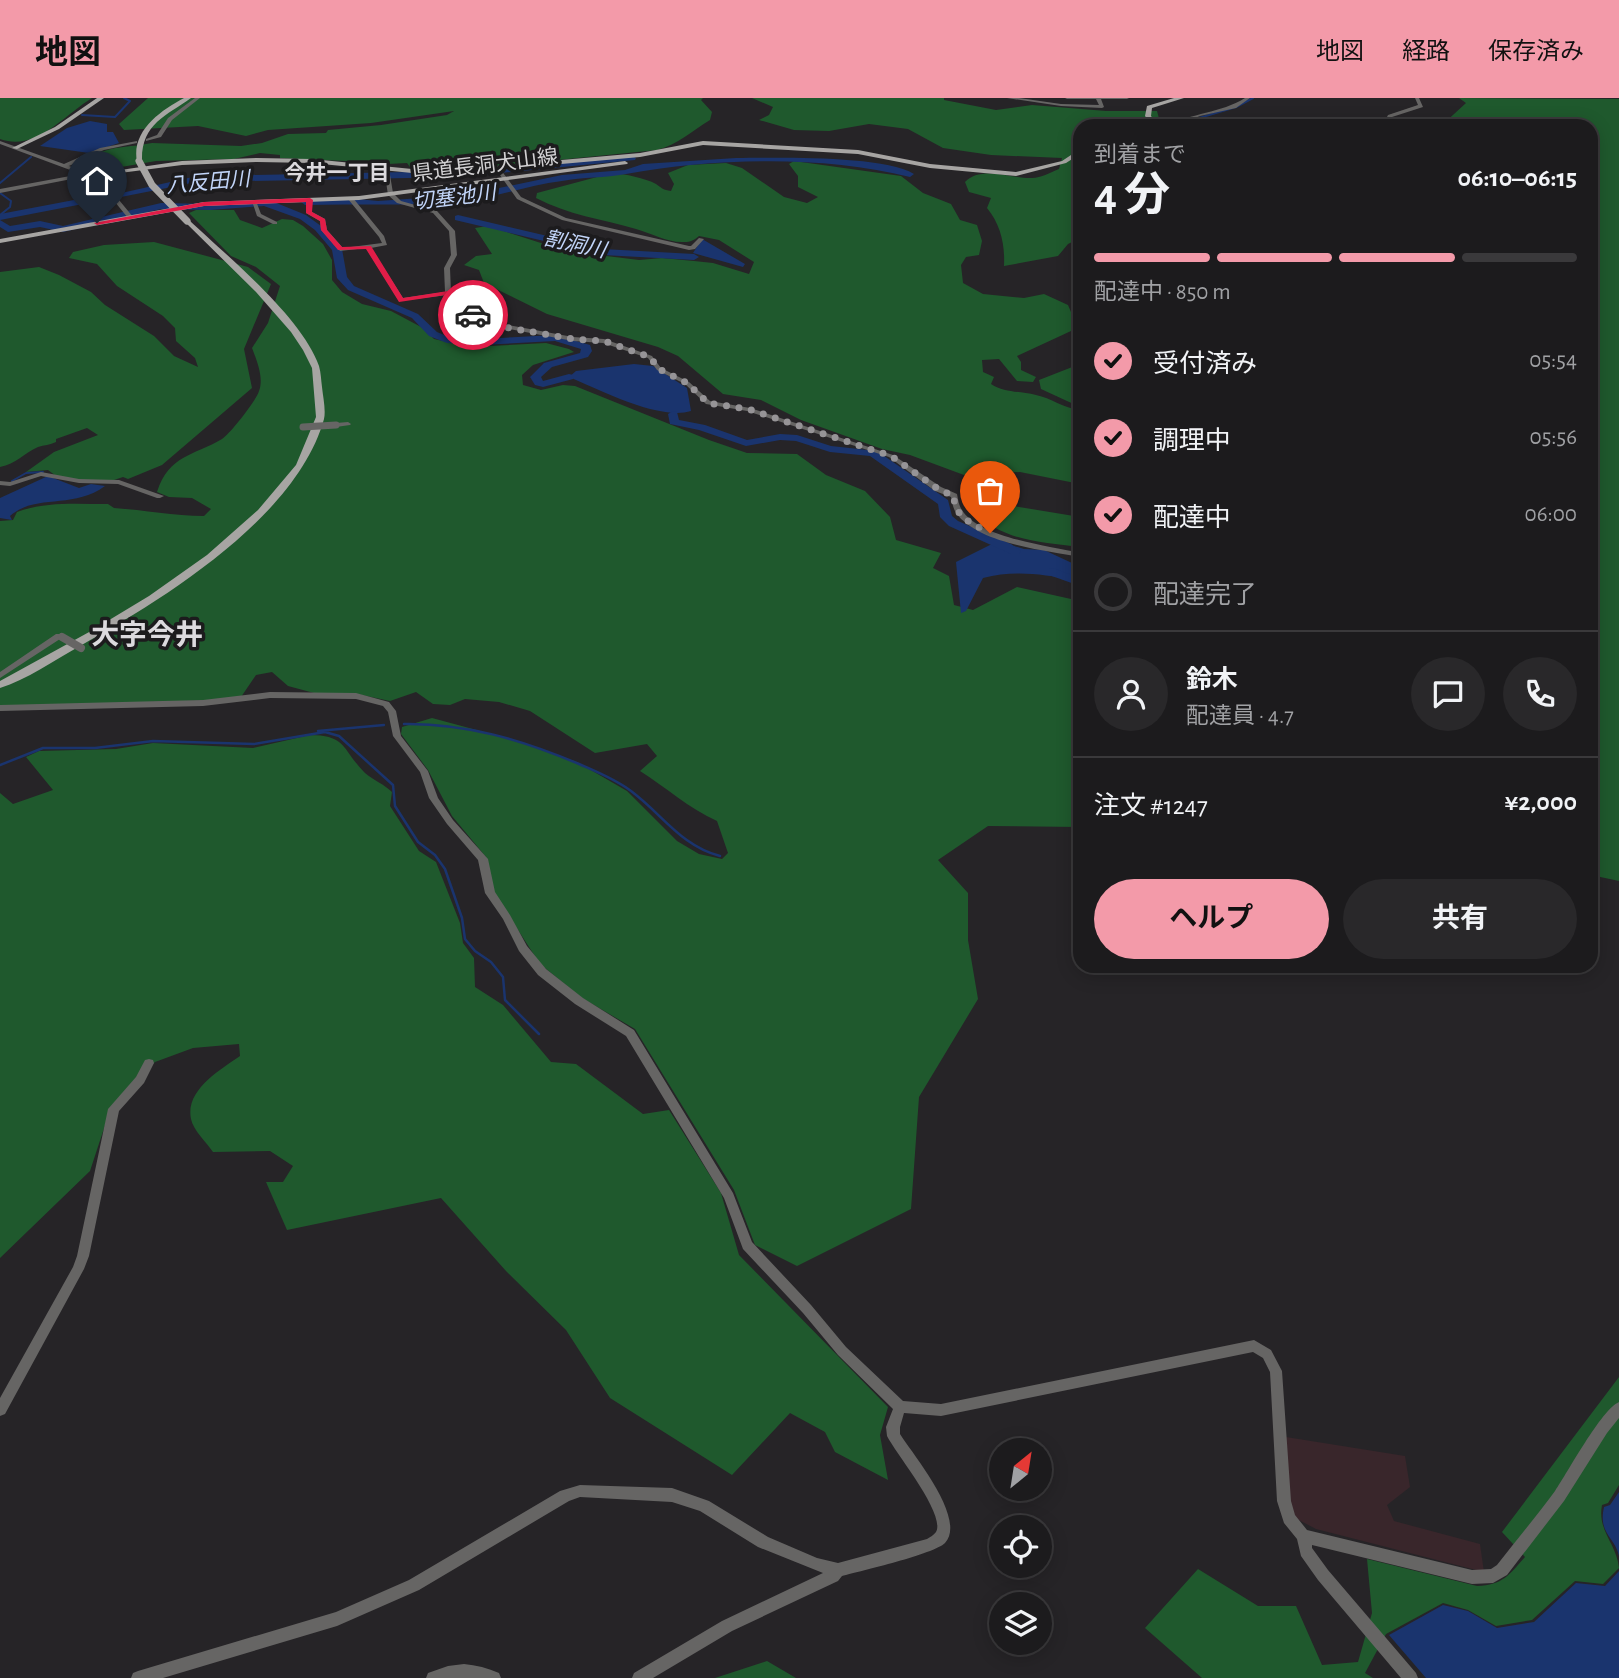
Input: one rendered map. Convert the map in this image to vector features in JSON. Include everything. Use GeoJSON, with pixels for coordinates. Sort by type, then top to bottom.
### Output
{"type":"FeatureCollection","features":[{"type":"Feature","properties":{"kind":"main road"},"geometry":{"type":"LineString","coordinates":[[15,148],[52,131],[101,98]]}},
{"type":"Feature","properties":{"kind":"main road"},"geometry":{"type":"LineString","coordinates":[[0,685],[135,607],[228,545],[276,498],[297,473],[314,440],[321,411],[321,385],[306,347],[281,316],[152,185],[139,161],[141,139],[151,125],[188,98]]}},
{"type":"Feature","properties":{"kind":"main road"},"geometry":{"type":"LineString","coordinates":[[1150,119],[1149,107],[1181,98]]}},
{"type":"Feature","properties":{"kind":"main road","name":"県道長洞犬山線"},"geometry":{"type":"LineString","coordinates":[[89,175],[182,163],[265,159],[321,161],[386,173],[498,169],[640,155],[709,143],[858,152],[934,166],[1018,174],[1061,163],[1073,155]]}},
{"type":"Feature","properties":{"kind":"main road","name":"県道長洞犬山線"},"geometry":{"type":"LineString","coordinates":[[0,241],[130,215],[202,205],[352,200],[608,167],[634,160],[640,155]]}},
{"type":"Feature","properties":{"kind":"street"},"geometry":{"type":"LineString","coordinates":[[148,140],[159,136],[170,119],[198,98]]}},
{"type":"Feature","properties":{"kind":"street"},"geometry":{"type":"LineString","coordinates":[[1009,98],[1102,107],[1098,99]]}},
{"type":"Feature","properties":{"kind":"street"},"geometry":{"type":"LineString","coordinates":[[1067,98],[1127,98]]}},
{"type":"Feature","properties":{"kind":"street"},"geometry":{"type":"LineString","coordinates":[[1194,119],[1199,115],[1234,107],[1248,98]]}},
{"type":"Feature","properties":{"kind":"street"},"geometry":{"type":"LineString","coordinates":[[1388,119],[1390,116],[1421,106],[1417,98]]}},
{"type":"Feature","properties":{"kind":"street"},"geometry":{"type":"LineString","coordinates":[[0,142],[101,180],[130,215]]}},
{"type":"Feature","properties":{"kind":"street"},"geometry":{"type":"LineString","coordinates":[[65,166],[102,149],[135,142]]}},
{"type":"Feature","properties":{"kind":"street"},"geometry":{"type":"LineString","coordinates":[[498,169],[519,198],[573,222],[689,248],[693,248],[701,239]]}},
{"type":"Feature","properties":{"kind":"street"},"geometry":{"type":"LineString","coordinates":[[386,173],[391,194],[401,203],[435,212],[454,234],[454,259],[447,268],[448,293],[468,311],[490,324],[612,344],[653,358],[659,369],[687,383],[700,398],[713,405],[748,409],[891,456],[938,489],[954,496],[954,503],[963,518],[979,527],[1011,541],[1073,554]]}},
{"type":"Feature","properties":{"kind":"street"},"geometry":{"type":"LineString","coordinates":[[0,191],[89,175]]}},
{"type":"Feature","properties":{"kind":"street"},"geometry":{"type":"LineString","coordinates":[[310,201],[309,213],[323,220],[324,230],[341,249],[384,244],[382,237],[352,200]]}},
{"type":"Feature","properties":{"kind":"street"},"geometry":{"type":"LineString","coordinates":[[254,203],[259,215],[275,223]]}},
{"type":"Feature","properties":{"kind":"street"},"geometry":{"type":"LineString","coordinates":[[368,247],[401,300],[448,293]]}},
{"type":"Feature","properties":{"kind":"street"},"geometry":{"type":"LineString","coordinates":[[303,426],[348,424]]}},
{"type":"Feature","properties":{"kind":"street"},"geometry":{"type":"LineString","coordinates":[[0,482],[10,484],[41,474],[79,481],[119,482],[160,496]]}},
{"type":"Feature","properties":{"kind":"street"},"geometry":{"type":"LineString","coordinates":[[0,676],[59,636],[82,648]]}},
{"type":"Feature","properties":{"kind":"street"},"geometry":{"type":"LineString","coordinates":[[0,708],[213,702],[270,695],[356,696],[386,704],[392,712],[397,736],[424,772],[434,798],[450,822],[483,859],[490,893],[507,917],[523,948],[542,972],[579,1001],[630,1033],[729,1196],[747,1245],[842,1351],[900,1406],[941,1410],[1254,1346],[1267,1354],[1276,1371],[1284,1501],[1289,1518],[1303,1536],[1306,1552],[1322,1575],[1411,1678]]}},
{"type":"Feature","properties":{"kind":"street"},"geometry":{"type":"LineString","coordinates":[[0,1410],[78,1269],[114,1109],[140,1080],[149,1063]]}},
{"type":"Feature","properties":{"kind":"street"},"geometry":{"type":"LineString","coordinates":[[138,1678],[337,1619],[414,1585],[565,1496],[580,1491],[672,1495],[704,1506],[763,1542],[817,1565],[838,1570],[929,1545],[940,1539],[944,1532],[944,1520],[925,1482],[894,1436],[893,1427],[900,1406]]}},
{"type":"Feature","properties":{"kind":"street"},"geometry":{"type":"LineString","coordinates":[[1303,1536],[1472,1577],[1493,1576],[1502,1570],[1559,1496],[1619,1408]]}},
{"type":"Feature","properties":{"kind":"street"},"geometry":{"type":"LineString","coordinates":[[639,1678],[727,1626],[833,1577],[838,1570]]}},
{"type":"Feature","properties":{"kind":"street"},"geometry":{"type":"LineString","coordinates":[[433,1678],[445,1673],[468,1670],[494,1678]]}},
{"type":"Feature","properties":{"kind":"shaded area"},"geometry":{"type":"Polygon","coordinates":[[[1286,1437],[1405,1456],[1410,1487],[1387,1505],[1394,1521],[1480,1544],[1484,1572],[1316,1529],[1293,1517],[1288,1500],[1286,1437]]]}},
{"type":"Feature","properties":{"kind":"green space"},"geometry":{"type":"Polygon","coordinates":[[[0,98],[92,98],[49,130],[26,140],[13,142],[0,139],[0,98]]]}},
{"type":"Feature","properties":{"kind":"green space"},"geometry":{"type":"Polygon","coordinates":[[[148,98],[703,98],[701,100],[712,112],[710,120],[678,141],[657,150],[468,169],[429,170],[410,167],[407,163],[370,165],[369,162],[280,158],[280,155],[260,153],[234,159],[156,161],[98,171],[75,166],[86,165],[86,158],[104,151],[152,143],[241,146],[262,143],[288,134],[326,133],[328,130],[447,115],[454,111],[371,123],[268,130],[246,136],[198,126],[124,130],[119,124],[148,98]]]}},
{"type":"Feature","properties":{"kind":"green space"},"geometry":{"type":"Polygon","coordinates":[[[752,98],[944,98],[996,110],[1032,105],[1106,111],[1157,111],[1159,119],[1073,119],[1073,242],[1058,256],[1004,266],[1001,236],[996,221],[987,208],[991,198],[969,192],[965,182],[979,174],[1039,177],[1059,169],[1062,158],[991,155],[943,148],[908,129],[869,124],[829,131],[794,130],[759,120],[769,115],[773,107],[752,98]]]}},
{"type":"Feature","properties":{"kind":"green space"},"geometry":{"type":"Polygon","coordinates":[[[1459,98],[1619,99],[1619,881],[1598,876],[1598,119],[1449,119],[1466,103],[1459,98]]]}},
{"type":"Feature","properties":{"kind":"green space"},"geometry":{"type":"Polygon","coordinates":[[[794,161],[901,176],[923,193],[951,204],[960,220],[977,225],[982,241],[979,255],[966,257],[961,265],[963,283],[983,294],[1024,298],[1044,294],[1068,305],[1073,317],[1071,331],[1017,356],[1021,362],[1021,370],[1036,377],[1033,382],[1017,381],[999,359],[982,360],[983,372],[994,377],[991,384],[996,387],[1042,396],[1073,408],[1073,483],[1020,472],[964,475],[801,420],[761,400],[723,394],[678,356],[658,347],[547,314],[484,283],[479,270],[464,265],[476,256],[492,254],[475,228],[488,226],[566,251],[639,260],[662,258],[713,263],[749,274],[754,262],[719,240],[699,236],[686,242],[666,239],[560,209],[536,198],[537,193],[612,173],[641,178],[671,191],[674,184],[668,173],[688,165],[726,163],[742,168],[784,197],[807,203],[818,197],[798,187],[798,176],[789,164],[794,161]]]}},
{"type":"Feature","properties":{"kind":"green space"},"geometry":{"type":"Polygon","coordinates":[[[196,210],[234,210],[240,220],[262,228],[282,219],[293,220],[323,244],[332,260],[332,280],[342,292],[362,304],[391,311],[423,328],[434,339],[470,347],[546,343],[574,352],[533,365],[522,375],[523,385],[541,390],[563,385],[575,386],[747,453],[797,454],[826,475],[865,491],[890,517],[896,540],[941,553],[933,568],[949,576],[954,605],[973,610],[1017,587],[1073,599],[1073,827],[988,826],[938,860],[968,893],[968,940],[978,999],[919,1097],[911,1209],[797,1266],[755,1245],[734,1190],[635,1029],[582,998],[540,964],[494,893],[486,857],[452,816],[428,770],[401,734],[402,727],[432,718],[517,741],[577,762],[627,791],[677,841],[699,854],[722,859],[728,853],[717,821],[640,771],[657,756],[647,744],[595,753],[530,711],[499,702],[465,699],[450,705],[433,704],[416,692],[390,701],[357,694],[314,693],[288,686],[272,672],[256,675],[241,697],[221,700],[0,706],[0,521],[13,520],[17,512],[28,508],[62,504],[108,504],[114,508],[204,516],[211,509],[192,498],[169,497],[157,492],[162,480],[175,463],[226,436],[259,391],[260,375],[252,348],[268,323],[280,286],[256,267],[231,256],[189,213],[196,210]]]}},
{"type":"Feature","properties":{"kind":"green space"},"geometry":{"type":"Polygon","coordinates":[[[154,242],[248,267],[271,284],[244,349],[252,388],[162,465],[128,479],[123,477],[114,480],[81,480],[56,476],[48,470],[26,472],[54,452],[98,435],[87,428],[38,447],[0,467],[0,272],[39,267],[59,275],[91,292],[105,305],[154,336],[174,356],[198,367],[195,358],[176,341],[175,328],[163,316],[117,286],[97,264],[69,258],[73,252],[104,245],[154,242]]]}},
{"type":"Feature","properties":{"kind":"green space"},"geometry":{"type":"Polygon","coordinates":[[[1073,367],[1073,404],[1041,389],[1039,380],[1073,367]]]}},
{"type":"Feature","properties":{"kind":"green space"},"geometry":{"type":"Polygon","coordinates":[[[995,503],[1073,516],[1073,546],[1009,534],[984,520],[973,510],[995,503]]]}},
{"type":"Feature","properties":{"kind":"green space"},"geometry":{"type":"Polygon","coordinates":[[[310,735],[338,741],[365,773],[392,792],[390,806],[419,851],[436,862],[460,923],[463,943],[474,958],[475,987],[503,1005],[551,1062],[576,1064],[643,1114],[669,1110],[721,1193],[739,1255],[888,1407],[880,1435],[888,1480],[835,1452],[825,1432],[790,1413],[732,1475],[610,1398],[566,1330],[506,1271],[441,1198],[287,1230],[266,1182],[283,1182],[293,1166],[270,1151],[213,1152],[192,1123],[193,1099],[214,1074],[240,1056],[239,1044],[193,1048],[155,1062],[110,1110],[90,1171],[0,1258],[0,793],[13,804],[53,790],[26,757],[39,751],[116,749],[153,743],[253,748],[310,735]]]}},
{"type":"Feature","properties":{"kind":"green space"},"geometry":{"type":"Polygon","coordinates":[[[1619,1377],[1619,1485],[1608,1503],[1602,1505],[1601,1514],[1619,1568],[1603,1584],[1575,1581],[1532,1620],[1496,1626],[1468,1610],[1443,1603],[1386,1634],[1365,1673],[1373,1678],[1202,1678],[1145,1628],[1198,1569],[1258,1606],[1296,1606],[1322,1665],[1358,1662],[1372,1613],[1367,1559],[1477,1586],[1493,1584],[1505,1578],[1525,1557],[1502,1532],[1619,1377]]]}},
{"type":"Feature","properties":{"kind":"green space"},"geometry":{"type":"Polygon","coordinates":[[[767,1661],[796,1678],[715,1678],[767,1661]]]}},
{"type":"Feature","properties":{"kind":"water"},"geometry":{"type":"Polygon","coordinates":[[[90,121],[107,124],[107,132],[113,132],[119,143],[89,153],[40,146],[67,128],[90,121]]]}},
{"type":"Feature","properties":{"kind":"water"},"geometry":{"type":"Polygon","coordinates":[[[702,239],[745,264],[743,267],[693,253],[702,239]]]}},
{"type":"Feature","properties":{"kind":"water"},"geometry":{"type":"Polygon","coordinates":[[[634,364],[653,366],[687,388],[691,411],[663,412],[647,408],[569,377],[576,371],[634,364]]]}},
{"type":"Feature","properties":{"kind":"water"},"geometry":{"type":"Polygon","coordinates":[[[48,476],[79,488],[91,484],[105,486],[80,498],[20,509],[10,516],[12,520],[0,518],[0,498],[48,476]]]}},
{"type":"Feature","properties":{"kind":"water"},"geometry":{"type":"Polygon","coordinates":[[[998,541],[1024,549],[1044,550],[1072,563],[1073,580],[1028,574],[983,578],[966,611],[961,613],[956,562],[998,541]]]}},
{"type":"Feature","properties":{"kind":"water"},"geometry":{"type":"Polygon","coordinates":[[[1619,1492],[1619,1556],[1605,1529],[1603,1516],[1604,1507],[1610,1505],[1619,1492]]]}},
{"type":"Feature","properties":{"kind":"water"},"geometry":{"type":"Polygon","coordinates":[[[1619,1571],[1619,1678],[1426,1678],[1389,1635],[1443,1605],[1468,1611],[1497,1628],[1534,1622],[1576,1583],[1605,1586],[1619,1571]]]}},
{"type":"Feature","properties":{"kind":"waterway"},"geometry":{"type":"LineString","coordinates":[[82,115],[115,117],[130,101],[124,98]]}},
{"type":"Feature","properties":{"kind":"waterway"},"geometry":{"type":"LineString","coordinates":[[1196,119],[1236,107],[1253,98]]}},
{"type":"Feature","properties":{"kind":"waterway"},"geometry":{"type":"LineString","coordinates":[[0,183],[31,157]]}},
{"type":"Feature","properties":{"kind":"waterway","name":"八反田川"},"geometry":{"type":"LineString","coordinates":[[121,194],[197,179],[459,174],[632,158]]}},
{"type":"Feature","properties":{"kind":"waterway","name":"切塞池川"},"geometry":{"type":"LineString","coordinates":[[305,202],[348,201],[378,204],[465,198],[562,178],[625,172],[643,167],[736,160],[819,161],[886,168],[910,174]]}},
{"type":"Feature","properties":{"kind":"waterway"},"geometry":{"type":"LineString","coordinates":[[0,193],[11,201],[10,207],[0,215]]}},
{"type":"Feature","properties":{"kind":"waterway","name":"八反田川"},"geometry":{"type":"LineString","coordinates":[[0,217],[111,196]]}},
{"type":"Feature","properties":{"kind":"waterway","name":"切塞池川"},"geometry":{"type":"LineString","coordinates":[[0,223],[8,229],[40,224],[63,229],[161,206],[210,207],[265,203]]}},
{"type":"Feature","properties":{"kind":"waterway"},"geometry":{"type":"LineString","coordinates":[[265,203],[303,217],[318,228],[337,249],[342,278],[351,288],[415,316],[433,334],[447,340],[481,342],[555,338],[586,347],[584,355],[548,365],[535,377],[543,384],[569,377]]}},
{"type":"Feature","properties":{"kind":"waterway","name":"切塞池川"},"geometry":{"type":"LineString","coordinates":[[265,203],[269,203]]}},
{"type":"Feature","properties":{"kind":"waterway","name":"割洞川"},"geometry":{"type":"LineString","coordinates":[[458,218],[603,252],[694,257]]}},
{"type":"Feature","properties":{"kind":"waterway"},"geometry":{"type":"LineString","coordinates":[[673,414],[674,422],[701,427],[746,443],[780,437],[797,438],[830,449],[873,453],[944,503],[946,517],[953,523],[1015,551]]}},
{"type":"Feature","properties":{"kind":"waterway"},"geometry":{"type":"LineString","coordinates":[[12,481],[26,473],[43,472]]}},
{"type":"Feature","properties":{"kind":"waterway"},"geometry":{"type":"LineString","coordinates":[[1053,572],[1073,579]]}},
{"type":"Feature","properties":{"kind":"waterway"},"geometry":{"type":"LineString","coordinates":[[404,724],[472,730],[536,747],[579,764],[625,787],[694,845],[720,856]]}},
{"type":"Feature","properties":{"kind":"waterway"},"geometry":{"type":"LineString","coordinates":[[318,731],[384,725]]}},
{"type":"Feature","properties":{"kind":"waterway"},"geometry":{"type":"LineString","coordinates":[[0,765],[43,748],[95,748],[153,741],[254,744],[325,732],[339,736],[393,785],[395,806],[418,842],[435,855],[445,869],[462,918],[465,939],[475,951],[491,962],[503,977],[505,1000],[539,1034]]}},
{"type":"Feature","properties":{"kind":"way so far"},"geometry":{"type":"LineString","coordinates":[[473,315],[498,326],[573,339],[604,341],[631,350],[653,358],[659,369],[690,385],[700,398],[708,403],[748,409],[891,456],[922,475],[938,489],[954,496],[954,503],[963,518],[990,533]]}},
{"type":"Feature","properties":{"kind":"district","name":"今井一丁目"},"geometry":{"type":"Point","coordinates":[337,173]}},
{"type":"Feature","properties":{"kind":"district","name":"大字今井"},"geometry":{"type":"Point","coordinates":[147,634]}},
{"type":"Feature","properties":{"kind":"route"},"geometry":{"type":"LineString","coordinates":[[97,223],[204,204],[310,200],[308,212],[324,221],[324,230],[341,249],[368,247],[401,300],[448,293],[473,315]]}}]}
